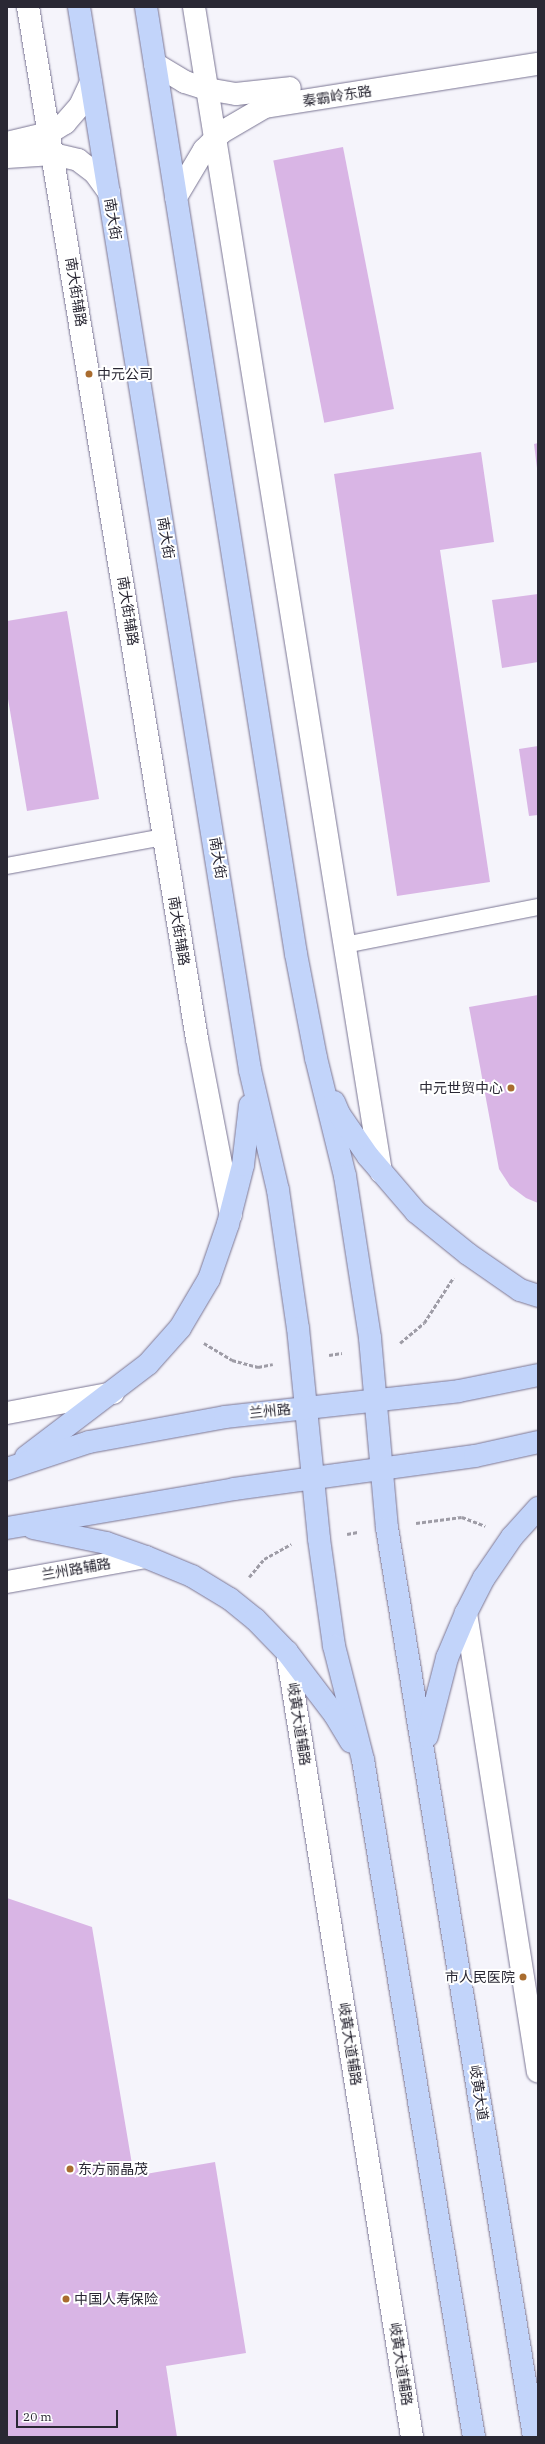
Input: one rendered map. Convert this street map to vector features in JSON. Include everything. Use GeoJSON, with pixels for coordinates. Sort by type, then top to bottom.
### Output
{"type":"FeatureCollection","features":[{"type":"Feature","properties":{"kind":"main road","name":"南大街"},"geometry":{"type":"LineString","coordinates":[[79,7],[212,824],[250,1070]]}},
{"type":"Feature","properties":{"kind":"main road"},"geometry":{"type":"LineString","coordinates":[[146,7],[295,947],[316,1058],[339,1114],[382,1172],[416,1212],[468,1254],[520,1290],[538,1296]]}},
{"type":"Feature","properties":{"kind":"main road","name":"岐黄大道"},"geometry":{"type":"LineString","coordinates":[[316,1058],[345,1176],[371,1348],[387,1528],[424,1749],[534,2437]]}},
{"type":"Feature","properties":{"kind":"main road"},"geometry":{"type":"LineString","coordinates":[[9,1469],[113,1393],[148,1364],[180,1328],[208,1279],[231,1215],[250,1122],[250,1070]]}},
{"type":"Feature","properties":{"kind":"main road"},"geometry":{"type":"LineString","coordinates":[[250,1070],[278,1190],[302,1359],[313,1478],[334,1646],[362,1760],[474,2437]]}},
{"type":"Feature","properties":{"kind":"main road","name":"兰州路"},"geometry":{"type":"LineString","coordinates":[[9,1469],[89,1442],[225,1416],[459,1391],[538,1375]]}},
{"type":"Feature","properties":{"kind":"main road"},"geometry":{"type":"LineString","coordinates":[[13,1527],[234,1488],[475,1456],[538,1442]]}},
{"type":"Feature","properties":{"kind":"main road"},"geometry":{"type":"LineString","coordinates":[[424,1749],[442,1672],[466,1613],[484,1578],[512,1537],[538,1508]]}},
{"type":"Feature","properties":{"kind":"main road"},"geometry":{"type":"LineString","coordinates":[[13,1527],[106,1543],[146,1557],[192,1576],[230,1599],[255,1619],[287,1652],[335,1715],[362,1760]]}},
{"type":"Feature","properties":{"kind":"street","name":"南大街辅路"},"geometry":{"type":"LineString","coordinates":[[28,7],[197,1040],[231,1215]]}},
{"type":"Feature","properties":{"kind":"street"},"geometry":{"type":"LineString","coordinates":[[194,7],[214,140],[382,1172]]}},
{"type":"Feature","properties":{"kind":"street","name":"秦霸岭东路"},"geometry":{"type":"LineString","coordinates":[[155,64],[185,82],[207,89],[236,94],[264,93],[538,49]]}},
{"type":"Feature","properties":{"kind":"street","name":"秦霸岭东路"},"geometry":{"type":"LineString","coordinates":[[176,197],[204,150],[214,140],[242,119],[265,107],[538,64]]}},
{"type":"Feature","properties":{"kind":"street"},"geometry":{"type":"LineString","coordinates":[[7,157],[51,143],[65,123],[80,106],[91,82]]}},
{"type":"Feature","properties":{"kind":"street"},"geometry":{"type":"LineString","coordinates":[[7,143],[51,143],[95,172],[109,192]]}},
{"type":"Feature","properties":{"kind":"street"},"geometry":{"type":"LineString","coordinates":[[7,1413],[113,1393]]}},
{"type":"Feature","properties":{"kind":"street","name":"兰州路辅路"},"geometry":{"type":"LineString","coordinates":[[7,1582],[146,1557]]}},
{"type":"Feature","properties":{"kind":"street"},"geometry":{"type":"LineString","coordinates":[[466,1613],[538,2071]]}},
{"type":"Feature","properties":{"kind":"street","name":"岐黄大道辅路"},"geometry":{"type":"LineString","coordinates":[[287,1652],[412,2437]]}},
{"type":"Feature","properties":{"kind":"lane"},"geometry":{"type":"LineString","coordinates":[[7,866],[164,837]]}},
{"type":"Feature","properties":{"kind":"lane"},"geometry":{"type":"LineString","coordinates":[[344,945],[538,907]]}},
{"type":"Feature","properties":{"kind":"path"},"geometry":{"type":"LineString","coordinates":[[180,1328],[232,1360],[258,1367],[401,1343],[424,1323],[468,1254]]}},
{"type":"Feature","properties":{"kind":"building"},"geometry":{"type":"Polygon","coordinates":[[[343,147],[394,409],[324,423],[273,161],[343,147]]]}},
{"type":"Feature","properties":{"kind":"building"},"geometry":{"type":"Polygon","coordinates":[[[538,443],[538,468],[537,468],[534,444],[538,443]]]}},
{"type":"Feature","properties":{"kind":"building"},"geometry":{"type":"Polygon","coordinates":[[[481,452],[494,542],[440,550],[490,882],[397,896],[334,474],[481,452]]]}},
{"type":"Feature","properties":{"kind":"building"},"geometry":{"type":"Polygon","coordinates":[[[538,594],[538,662],[502,668],[492,600],[538,594]]]}},
{"type":"Feature","properties":{"kind":"building"},"geometry":{"type":"Polygon","coordinates":[[[67,611],[99,799],[27,811],[7,693],[7,621],[67,611]]]}},
{"type":"Feature","properties":{"kind":"building"},"geometry":{"type":"Polygon","coordinates":[[[538,746],[538,815],[529,816],[519,749],[538,746]]]}},
{"type":"Feature","properties":{"kind":"building","name":"中元世贸中心"},"geometry":{"type":"Polygon","coordinates":[[[538,995],[538,1203],[526,1198],[510,1186],[499,1169],[469,1007],[538,995]]]}},
{"type":"Feature","properties":{"kind":"building","name":"东方丽晶茂"},"geometry":{"type":"Polygon","coordinates":[[[7,1898],[92,1927],[134,2176],[215,2162],[246,2353],[166,2366],[177,2437],[7,2437],[7,1898]]]}},
{"type":"Feature","properties":{"kind":"place","name":"中元公司"},"geometry":{"type":"Point","coordinates":[89,374]}},
{"type":"Feature","properties":{"kind":"place","name":"中元世贸中心"},"geometry":{"type":"Point","coordinates":[511,1088]}},
{"type":"Feature","properties":{"kind":"place","name":"市人民医院"},"geometry":{"type":"Point","coordinates":[523,1977]}},
{"type":"Feature","properties":{"kind":"place","name":"东方丽晶茂"},"geometry":{"type":"Point","coordinates":[70,2169]}},
{"type":"Feature","properties":{"kind":"place","name":"中国人寿保险"},"geometry":{"type":"Point","coordinates":[66,2299]}}]}
